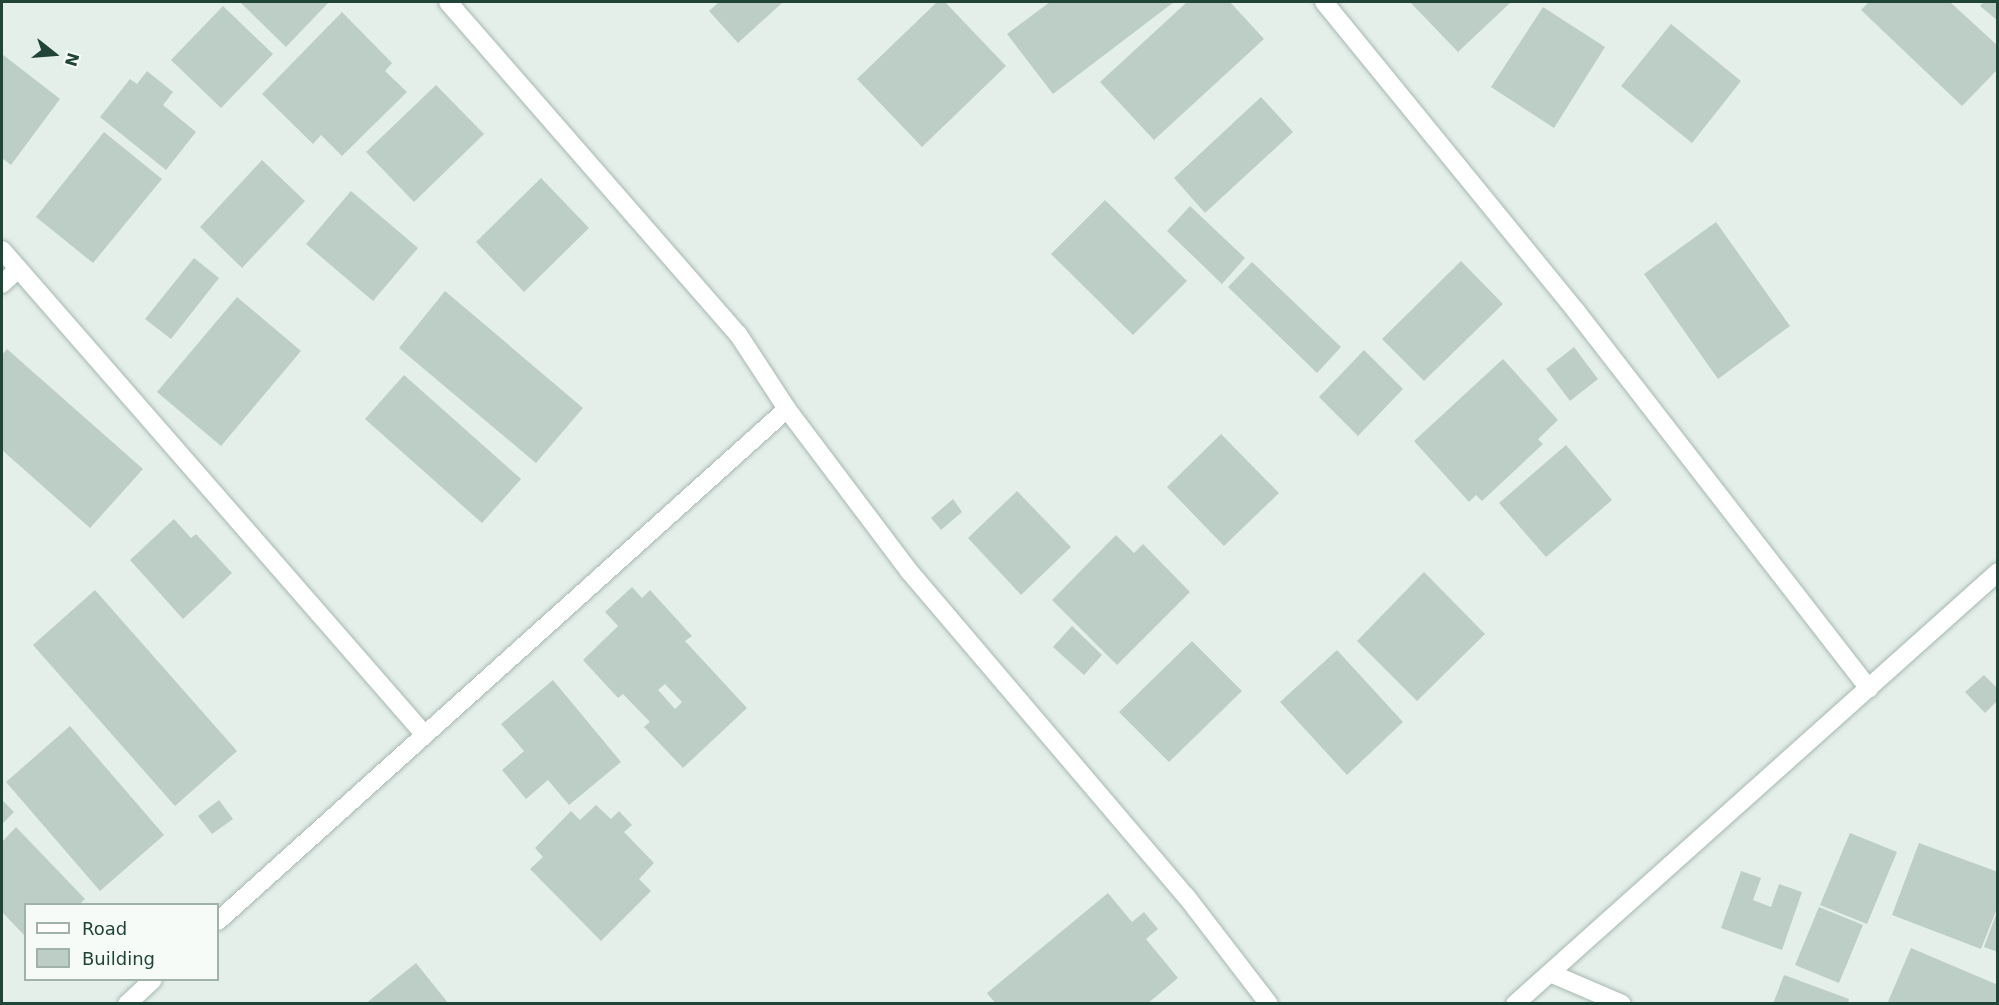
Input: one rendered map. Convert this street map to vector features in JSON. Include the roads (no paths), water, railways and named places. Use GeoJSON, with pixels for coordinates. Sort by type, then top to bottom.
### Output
{"type":"FeatureCollection","features":[{"type":"Feature","properties":{"kind":"street"},"geometry":{"type":"LineString","coordinates":[[448,2],[738,334],[787,409],[909,571],[1186,896],[1269,1004]]}},
{"type":"Feature","properties":{"kind":"street"},"geometry":{"type":"LineString","coordinates":[[1324,2],[1576,311],[1869,689]]}},
{"type":"Feature","properties":{"kind":"street"},"geometry":{"type":"LineString","coordinates":[[2,250],[424,734]]}},
{"type":"Feature","properties":{"kind":"street"},"geometry":{"type":"LineString","coordinates":[[2,284],[18,269]]}},
{"type":"Feature","properties":{"kind":"street"},"geometry":{"type":"LineString","coordinates":[[219,920],[787,409]]}},
{"type":"Feature","properties":{"kind":"street"},"geometry":{"type":"LineString","coordinates":[[1515,1004],[1998,572]]}},
{"type":"Feature","properties":{"kind":"street"},"geometry":{"type":"LineString","coordinates":[[1550,973],[1622,1004]]}},
{"type":"Feature","properties":{"kind":"street"},"geometry":{"type":"LineString","coordinates":[[127,1004],[152,981]]}}]}
